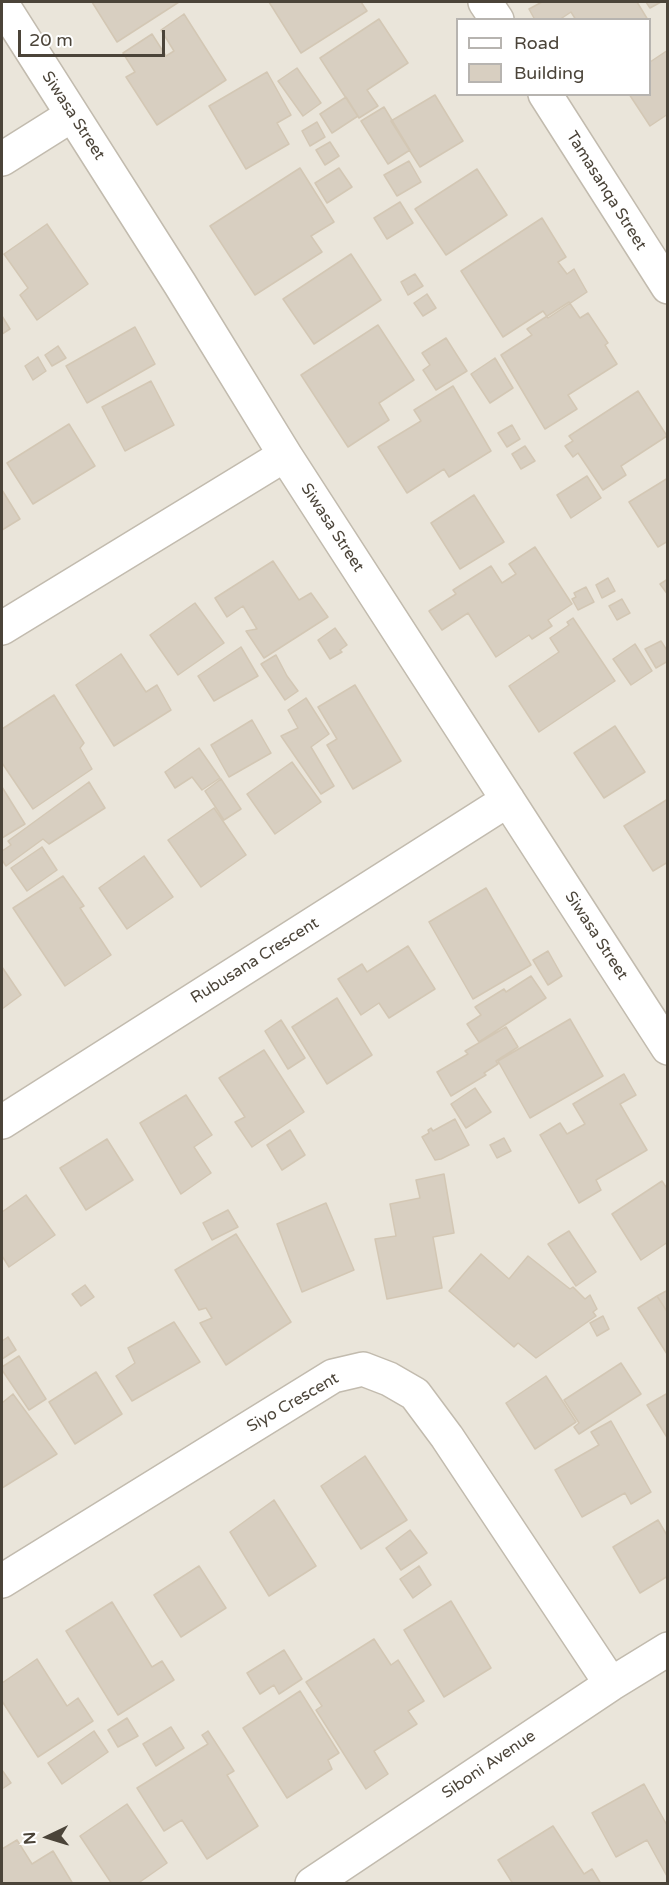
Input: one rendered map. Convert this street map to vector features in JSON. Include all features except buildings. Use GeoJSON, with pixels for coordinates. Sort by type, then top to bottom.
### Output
{"type":"FeatureCollection","features":[{"type":"Feature","properties":{"kind":"street"},"geometry":{"type":"LineString","coordinates":[[485,2],[496,18]]}},
{"type":"Feature","properties":{"kind":"street","name":"Siwasa Street"},"geometry":{"type":"LineString","coordinates":[[2,4],[180,284],[285,455],[668,1048]]}},
{"type":"Feature","properties":{"kind":"street","name":"Tamasanqa Street"},"geometry":{"type":"LineString","coordinates":[[546,96],[668,287]]}},
{"type":"Feature","properties":{"kind":"street"},"geometry":{"type":"LineString","coordinates":[[2,159],[72,114]]}},
{"type":"Feature","properties":{"kind":"street"},"geometry":{"type":"LineString","coordinates":[[2,628],[285,455]]}},
{"type":"Feature","properties":{"kind":"street","name":"Rubusana Crescent"},"geometry":{"type":"LineString","coordinates":[[2,1122],[508,800]]}},
{"type":"Feature","properties":{"kind":"street","name":"Siyo Crescent"},"geometry":{"type":"LineString","coordinates":[[2,1581],[333,1376],[363,1369],[389,1379],[415,1394],[447,1437],[611,1684]]}},
{"type":"Feature","properties":{"kind":"street","name":"Siboni Avenue"},"geometry":{"type":"LineString","coordinates":[[312,1884],[611,1684],[668,1649]]}},
{"type":"Feature","properties":{"kind":"shaded area"},"geometry":{"type":"Polygon","coordinates":[[[2,2],[667,2],[667,1883],[2,1883],[2,2]]]}}]}
